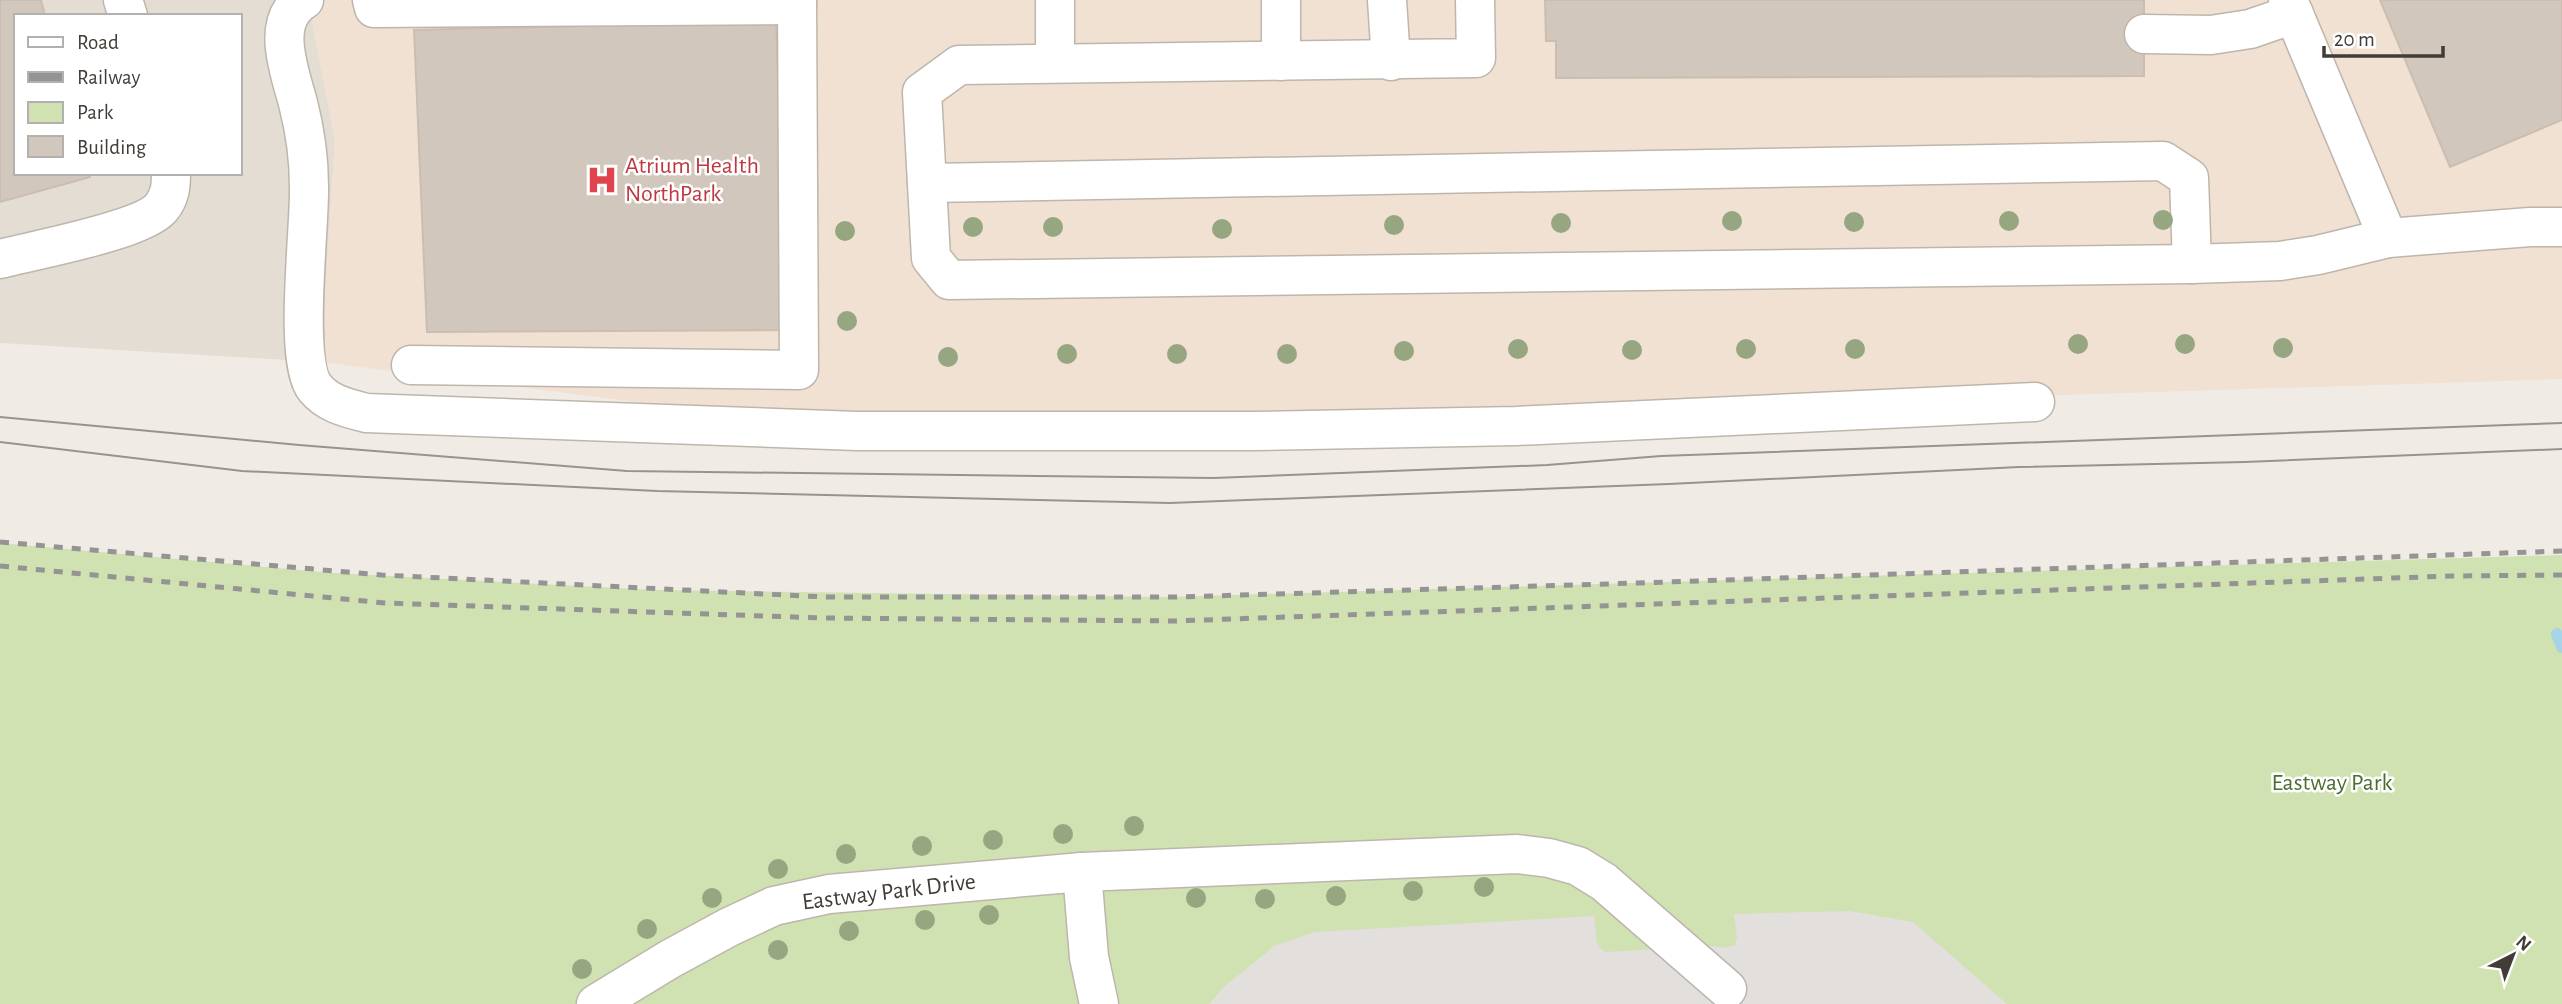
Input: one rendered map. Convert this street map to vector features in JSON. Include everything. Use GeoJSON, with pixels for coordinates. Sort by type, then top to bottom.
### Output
{"type":"FeatureCollection","features":[{"type":"Feature","properties":{"kind":"street"},"geometry":{"type":"LineString","coordinates":[[304,0],[290,13],[285,30],[286,57],[305,138],[309,186],[304,318],[306,365],[314,387],[336,405],[366,413],[858,431],[1254,431],[1516,426],[2035,402]]}},
{"type":"Feature","properties":{"kind":"street"},"geometry":{"type":"LineString","coordinates":[[372,0],[374,8],[797,3],[799,369],[411,365]]}},
{"type":"Feature","properties":{"kind":"street"},"geometry":{"type":"LineString","coordinates":[[1055,0],[1055,63]]}},
{"type":"Feature","properties":{"kind":"street"},"geometry":{"type":"LineString","coordinates":[[1281,61],[1282,0]]}},
{"type":"Feature","properties":{"kind":"street"},"geometry":{"type":"LineString","coordinates":[[1387,0],[1391,61]]}},
{"type":"Feature","properties":{"kind":"street"},"geometry":{"type":"LineString","coordinates":[[1475,0],[1476,58],[960,65],[922,92],[930,258],[949,280],[2192,264],[2280,261],[2388,238],[2562,227]]}},
{"type":"Feature","properties":{"kind":"street"},"geometry":{"type":"LineString","coordinates":[[2144,34],[2211,35],[2250,29],[2291,7],[2388,238]]}},
{"type":"Feature","properties":{"kind":"street"},"geometry":{"type":"LineString","coordinates":[[927,184],[2163,161],[2189,178],[2192,264]]}},
{"type":"Feature","properties":{"kind":"street"},"geometry":{"type":"LineString","coordinates":[[0,258],[133,226],[160,210],[171,191],[171,175]]}},
{"type":"Feature","properties":{"kind":"street","name":"Eastway Park Drive"},"geometry":{"type":"LineString","coordinates":[[596,1004],[682,953],[774,906],[829,894],[1082,872],[1517,854],[1549,858],[1578,866],[1604,882],[1727,989]]}},
{"type":"Feature","properties":{"kind":"street"},"geometry":{"type":"LineString","coordinates":[[1082,872],[1089,957],[1099,1004]]}},
{"type":"Feature","properties":{"kind":"shaded area"},"geometry":{"type":"Polygon","coordinates":[[[0,0],[308,0],[335,140],[321,362],[0,343],[0,0]]]}},
{"type":"Feature","properties":{"kind":"shaded area"},"geometry":{"type":"Polygon","coordinates":[[[308,0],[2562,0],[2562,379],[1350,418],[785,421],[321,362],[335,140],[308,0]]]}},
{"type":"Feature","properties":{"kind":"shaded area"},"geometry":{"type":"Polygon","coordinates":[[[1850,911],[1913,922],[2007,1004],[1209,1004],[1225,986],[1274,946],[1314,932],[1594,916],[1597,942],[1605,952],[1715,946],[1725,948],[1735,945],[1737,937],[1734,914],[1850,911]]]}},
{"type":"Feature","properties":{"kind":"green space","name":"Eastway Park"},"geometry":{"type":"Polygon","coordinates":[[[0,543],[333,573],[657,590],[1167,597],[2562,555],[2562,1004],[0,1004],[0,543]]]}},
{"type":"Feature","properties":{"kind":"building"},"geometry":{"type":"Polygon","coordinates":[[[0,0],[41,0],[44,14],[14,14],[14,175],[90,177],[0,202],[0,0]]]}},
{"type":"Feature","properties":{"kind":"building"},"geometry":{"type":"Polygon","coordinates":[[[1545,0],[2144,0],[2144,76],[1556,78],[1556,41],[1546,41],[1545,0]]]}},
{"type":"Feature","properties":{"kind":"building"},"geometry":{"type":"Polygon","coordinates":[[[2380,0],[2562,0],[2562,120],[2450,167],[2380,0]]]}},
{"type":"Feature","properties":{"kind":"building","name":"Atrium Health NorthPark"},"geometry":{"type":"Polygon","coordinates":[[[776,21],[788,330],[427,332],[414,30],[776,21]]]}},
{"type":"Feature","properties":{"kind":"waterway"},"geometry":{"type":"LineString","coordinates":[[2557,634],[2562,647]]}},
{"type":"Feature","properties":{"kind":"tram line"},"geometry":{"type":"LineString","coordinates":[[0,417],[299,445],[627,471],[1214,478],[1547,465],[1661,456],[2562,423]]}},
{"type":"Feature","properties":{"kind":"tram line"},"geometry":{"type":"LineString","coordinates":[[0,442],[242,471],[657,491],[1170,503],[1669,484],[2019,467],[2245,462],[2562,449]]}},
{"type":"Feature","properties":{"kind":"railway"},"geometry":{"type":"LineString","coordinates":[[0,542],[382,575],[825,597],[1177,597],[2562,551]]}},
{"type":"Feature","properties":{"kind":"railway"},"geometry":{"type":"LineString","coordinates":[[0,566],[385,603],[823,618],[1174,621],[2451,576],[2562,575]]}},
{"type":"Feature","properties":{"kind":"place","name":"Atrium Health NorthPark"},"geometry":{"type":"Point","coordinates":[602,180]}}]}
